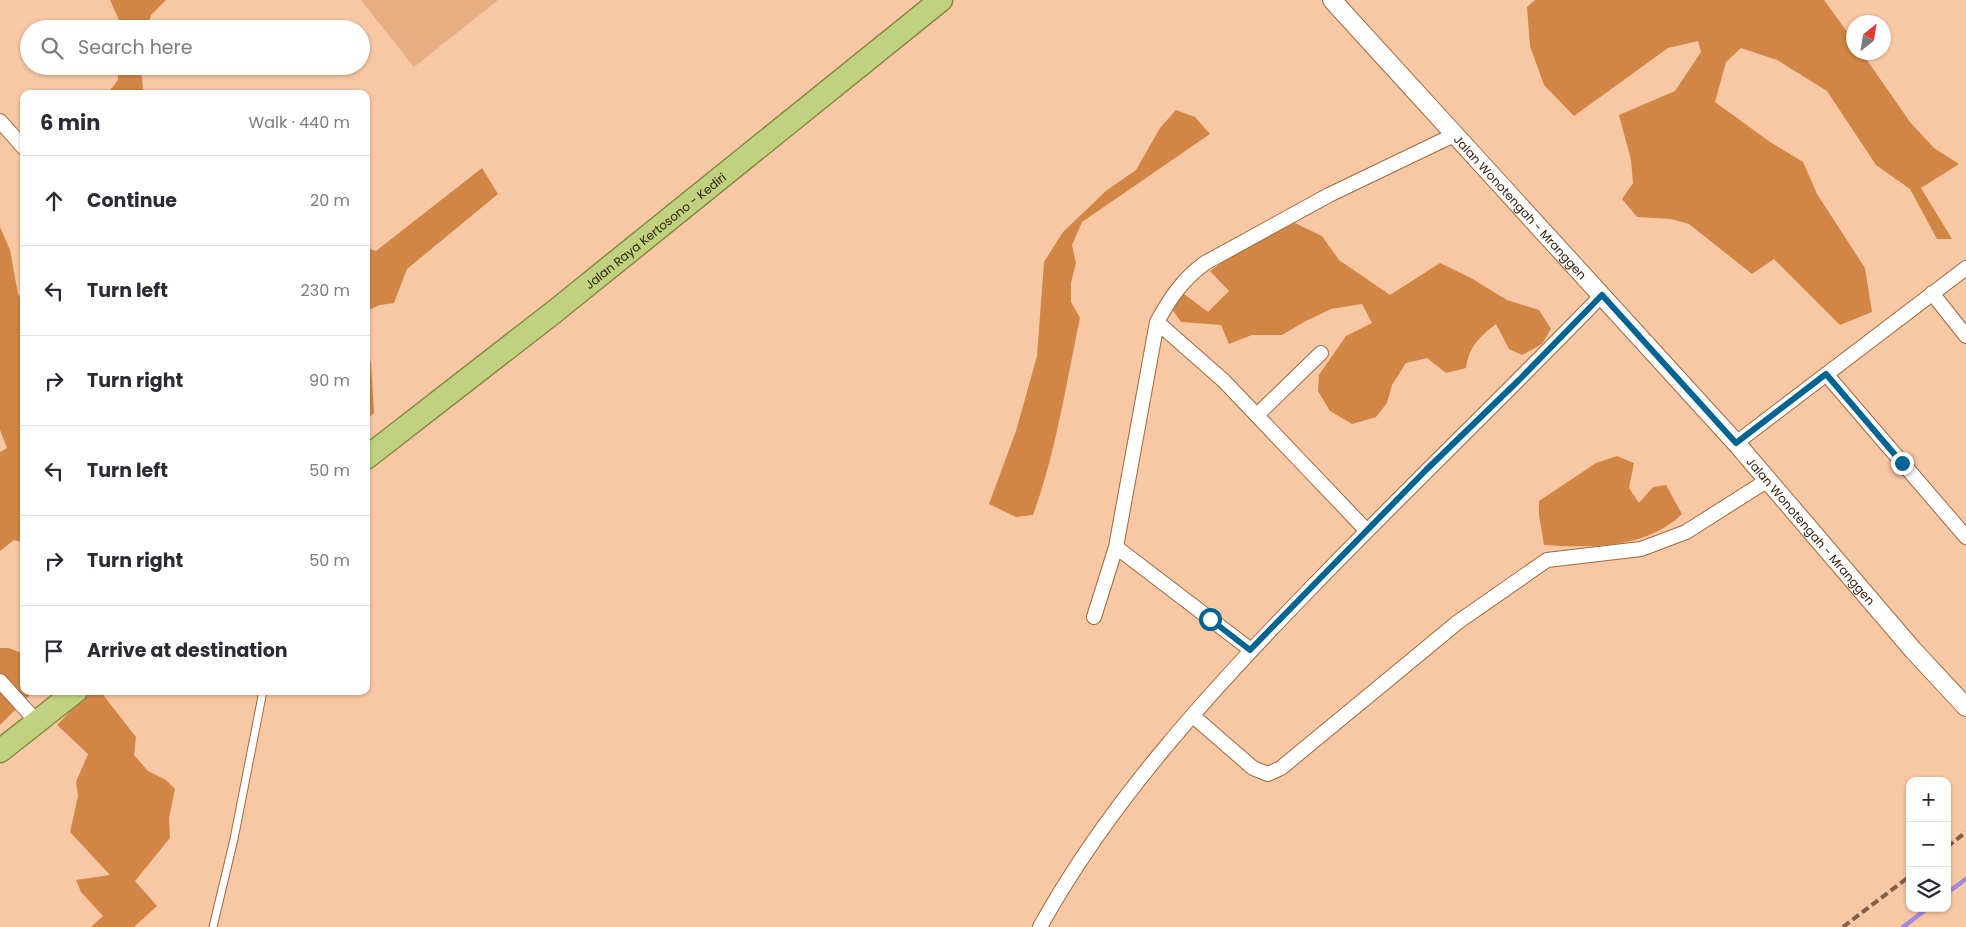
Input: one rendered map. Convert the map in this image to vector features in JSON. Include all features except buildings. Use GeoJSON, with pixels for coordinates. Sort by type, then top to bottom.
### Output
{"type":"FeatureCollection","features":[{"type":"Feature","properties":{"kind":"highway","name":"Jalan Raya Kertosono - Kediri"},"geometry":{"type":"LineString","coordinates":[[370,455],[546,318],[941,0]]}},
{"type":"Feature","properties":{"kind":"highway"},"geometry":{"type":"LineString","coordinates":[[0,751],[71,695]]}},
{"type":"Feature","properties":{"kind":"street","name":"Jalan Wonotengah - Mranggen"},"geometry":{"type":"LineString","coordinates":[[1332,0],[1736,443],[1900,636],[1966,707]]}},
{"type":"Feature","properties":{"kind":"street"},"geometry":{"type":"LineString","coordinates":[[0,121],[20,144]]}},
{"type":"Feature","properties":{"kind":"street"},"geometry":{"type":"LineString","coordinates":[[1094,617],[1116,547],[1157,322],[1171,296],[1190,274],[1206,263],[1329,195],[1454,135]]}},
{"type":"Feature","properties":{"kind":"street"},"geometry":{"type":"LineString","coordinates":[[1736,443],[1966,268]]}},
{"type":"Feature","properties":{"kind":"street"},"geometry":{"type":"LineString","coordinates":[[1932,293],[1966,336]]}},
{"type":"Feature","properties":{"kind":"street"},"geometry":{"type":"LineString","coordinates":[[1040,927],[1096,838],[1159,755],[1250,650],[1366,530],[1519,380],[1602,295]]}},
{"type":"Feature","properties":{"kind":"street"},"geometry":{"type":"LineString","coordinates":[[1157,322],[1224,381],[1366,530]]}},
{"type":"Feature","properties":{"kind":"street"},"geometry":{"type":"LineString","coordinates":[[1257,414],[1322,353]]}},
{"type":"Feature","properties":{"kind":"street"},"geometry":{"type":"LineString","coordinates":[[1826,374],[1966,537]]}},
{"type":"Feature","properties":{"kind":"street"},"geometry":{"type":"LineString","coordinates":[[1193,716],[1253,768],[1268,774],[1281,768],[1458,622],[1547,560],[1641,549],[1686,532],[1768,480]]}},
{"type":"Feature","properties":{"kind":"street"},"geometry":{"type":"LineString","coordinates":[[1116,547],[1250,650]]}},
{"type":"Feature","properties":{"kind":"street"},"geometry":{"type":"LineString","coordinates":[[0,681],[37,722]]}},
{"type":"Feature","properties":{"kind":"lane"},"geometry":{"type":"LineString","coordinates":[[213,927],[234,839],[262,695]]}},
{"type":"Feature","properties":{"kind":"shaded area"},"geometry":{"type":"Polygon","coordinates":[[[110,0],[166,0],[151,15],[150,20],[119,20],[110,0]]]}},
{"type":"Feature","properties":{"kind":"shaded area"},"geometry":{"type":"Polygon","coordinates":[[[361,0],[498,0],[414,67],[361,0]]]}},
{"type":"Feature","properties":{"kind":"shaded area"},"geometry":{"type":"Polygon","coordinates":[[[1535,0],[1824,0],[1846,30],[1846,60],[1867,60],[1910,122],[1934,148],[1959,164],[1921,188],[1952,239],[1937,239],[1910,189],[1876,165],[1827,91],[1777,60],[1741,48],[1726,62],[1715,102],[1770,142],[1803,162],[1817,194],[1865,268],[1872,312],[1840,325],[1774,259],[1752,274],[1689,224],[1671,219],[1637,217],[1622,199],[1633,183],[1631,160],[1619,115],[1675,91],[1701,52],[1698,41],[1668,48],[1574,116],[1544,85],[1530,46],[1527,7],[1535,0]]]}},
{"type":"Feature","properties":{"kind":"shaded area"},"geometry":{"type":"Polygon","coordinates":[[[118,75],[142,75],[144,90],[110,90],[118,80],[118,75]]]}},
{"type":"Feature","properties":{"kind":"shaded area"},"geometry":{"type":"Polygon","coordinates":[[[1176,110],[1195,117],[1210,134],[1082,222],[1072,245],[1076,263],[1071,283],[1071,302],[1080,318],[1065,393],[1048,467],[1033,515],[1016,517],[989,504],[1016,431],[1037,356],[1044,262],[1063,232],[1107,190],[1136,170],[1160,128],[1176,110]]]}},
{"type":"Feature","properties":{"kind":"shaded area"},"geometry":{"type":"Polygon","coordinates":[[[482,168],[498,194],[407,269],[394,303],[380,305],[370,309],[370,249],[376,251],[482,168]]]}},
{"type":"Feature","properties":{"kind":"shaded area"},"geometry":{"type":"Polygon","coordinates":[[[1295,223],[1322,236],[1339,260],[1390,295],[1440,263],[1471,278],[1507,300],[1539,310],[1551,329],[1542,344],[1522,355],[1509,349],[1496,324],[1472,348],[1466,368],[1446,373],[1427,358],[1406,363],[1392,385],[1387,403],[1376,417],[1352,424],[1330,411],[1318,391],[1319,375],[1346,336],[1372,323],[1362,304],[1331,309],[1282,335],[1252,335],[1229,344],[1221,325],[1181,322],[1172,309],[1184,294],[1208,312],[1229,291],[1210,271],[1236,253],[1295,223]]]}},
{"type":"Feature","properties":{"kind":"shaded area"},"geometry":{"type":"Polygon","coordinates":[[[0,227],[10,250],[20,297],[20,542],[14,540],[0,551],[0,452],[7,448],[0,430],[0,227]]]}},
{"type":"Feature","properties":{"kind":"shaded area"},"geometry":{"type":"Polygon","coordinates":[[[370,361],[371,363],[374,413],[370,416],[370,361]]]}},
{"type":"Feature","properties":{"kind":"shaded area"},"geometry":{"type":"Polygon","coordinates":[[[1617,456],[1634,463],[1629,488],[1639,503],[1653,487],[1666,485],[1682,514],[1668,526],[1635,540],[1598,546],[1544,545],[1539,515],[1539,501],[1596,463],[1617,456]]]}},
{"type":"Feature","properties":{"kind":"shaded area"},"geometry":{"type":"Polygon","coordinates":[[[0,648],[9,648],[20,652],[20,695],[30,695],[0,725],[0,648]]]}},
{"type":"Feature","properties":{"kind":"shaded area"},"geometry":{"type":"Polygon","coordinates":[[[86,695],[103,695],[136,737],[134,755],[148,771],[166,780],[175,789],[169,818],[170,838],[135,881],[157,906],[134,927],[91,927],[103,916],[81,892],[76,880],[110,875],[70,832],[78,796],[76,782],[88,754],[57,725],[86,695]]]}},
{"type":"Feature","properties":{"kind":"waterway"},"geometry":{"type":"LineString","coordinates":[[1951,890],[1966,879]]}},
{"type":"Feature","properties":{"kind":"waterway"},"geometry":{"type":"LineString","coordinates":[[1903,927],[1923,912]]}},
{"type":"Feature","properties":{"kind":"railway"},"geometry":{"type":"LineString","coordinates":[[1951,844],[1966,832]]}},
{"type":"Feature","properties":{"kind":"railway"},"geometry":{"type":"LineString","coordinates":[[1843,927],[1906,879]]}},
{"type":"Feature","properties":{"kind":"route"},"geometry":{"type":"LineString","coordinates":[[1210,619],[1250,650],[1366,530],[1519,380],[1602,295],[1736,443],[1826,374],[1902,463]]}}]}
